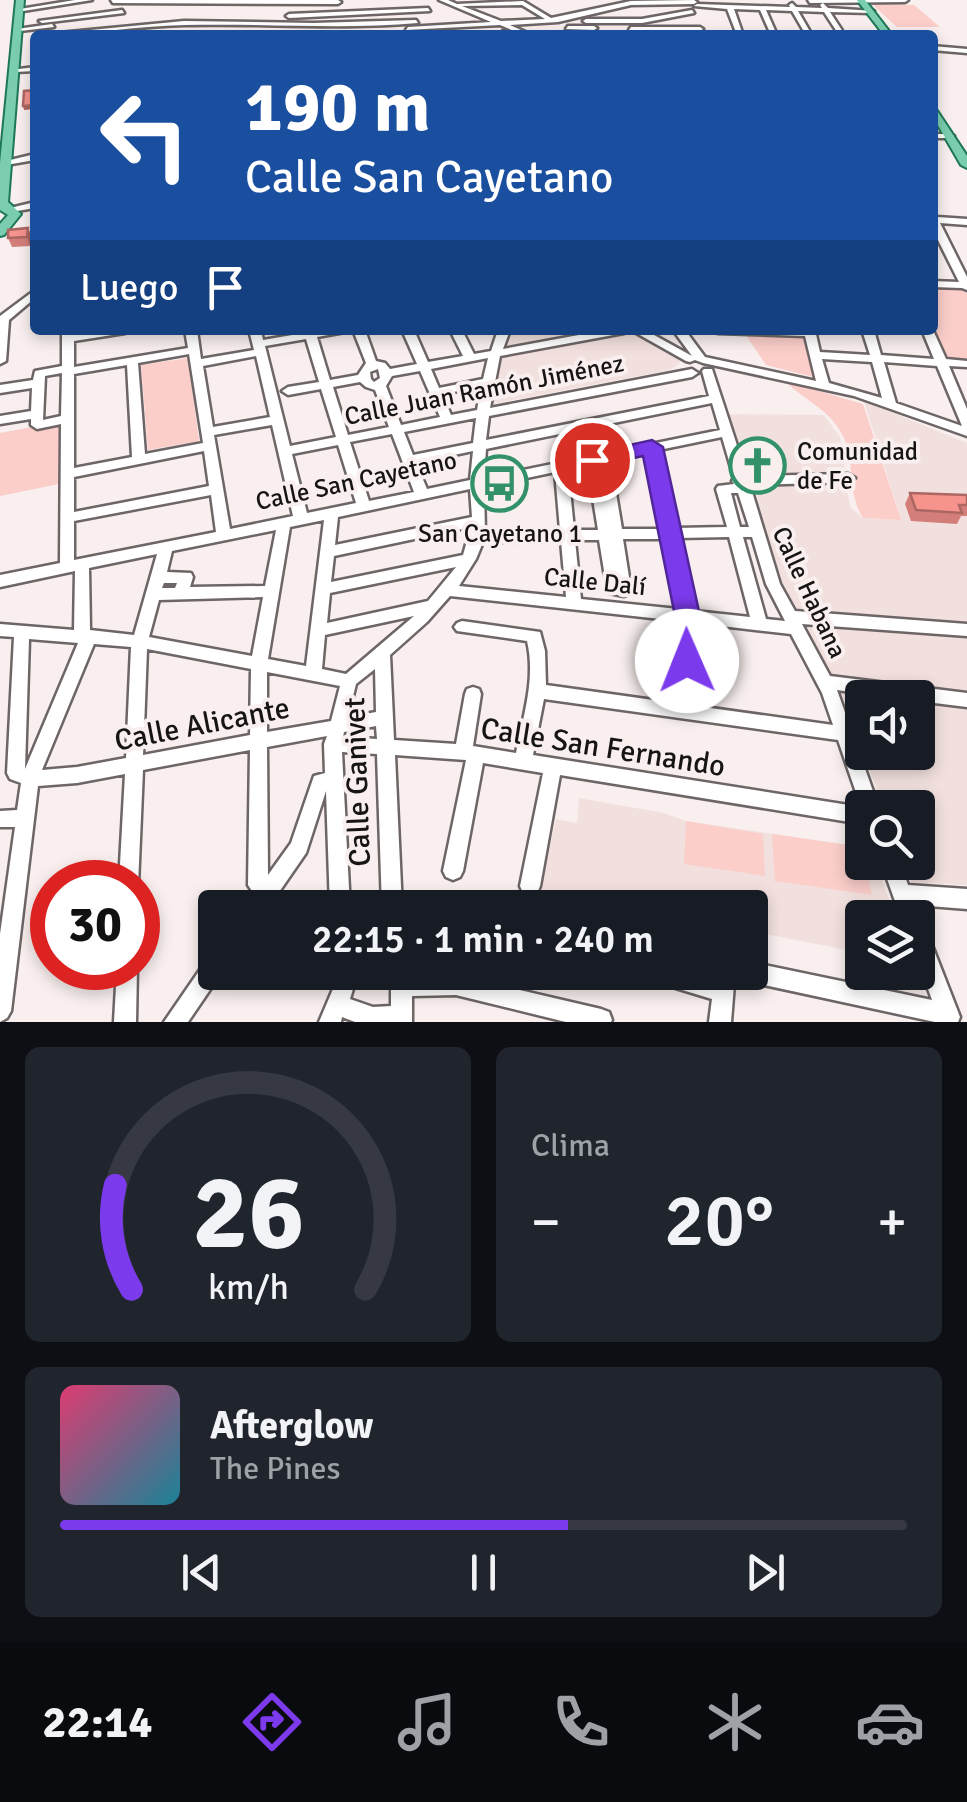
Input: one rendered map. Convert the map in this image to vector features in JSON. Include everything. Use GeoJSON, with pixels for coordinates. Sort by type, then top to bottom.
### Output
{"type":"FeatureCollection","features":[{"type":"Feature","properties":{"kind":"main road"},"geometry":{"type":"LineString","coordinates":[[862,0],[884,30]]}},
{"type":"Feature","properties":{"kind":"main road"},"geometry":{"type":"LineString","coordinates":[[6,218],[2,202],[3,161],[23,4]]}},
{"type":"Feature","properties":{"kind":"main road"},"geometry":{"type":"LineString","coordinates":[[938,116],[967,165]]}},
{"type":"Feature","properties":{"kind":"street"},"geometry":{"type":"LineString","coordinates":[[23,4],[89,0]]}},
{"type":"Feature","properties":{"kind":"street"},"geometry":{"type":"LineString","coordinates":[[357,0],[357,12]]}},
{"type":"Feature","properties":{"kind":"street"},"geometry":{"type":"LineString","coordinates":[[411,29],[440,0],[460,4],[519,30]]}},
{"type":"Feature","properties":{"kind":"street"},"geometry":{"type":"LineString","coordinates":[[787,0],[905,0]]}},
{"type":"Feature","properties":{"kind":"street"},"geometry":{"type":"LineString","coordinates":[[787,0],[805,30]]}},
{"type":"Feature","properties":{"kind":"street"},"geometry":{"type":"LineString","coordinates":[[820,0],[839,30]]}},
{"type":"Feature","properties":{"kind":"street"},"geometry":{"type":"LineString","coordinates":[[112,1],[339,1]]}},
{"type":"Feature","properties":{"kind":"street"},"geometry":{"type":"LineString","coordinates":[[112,1],[140,30]]}},
{"type":"Feature","properties":{"kind":"street"},"geometry":{"type":"LineString","coordinates":[[184,23],[201,1]]}},
{"type":"Feature","properties":{"kind":"street"},"geometry":{"type":"LineString","coordinates":[[248,18],[249,1]]}},
{"type":"Feature","properties":{"kind":"street"},"geometry":{"type":"LineString","coordinates":[[311,29],[339,1]]}},
{"type":"Feature","properties":{"kind":"street"},"geometry":{"type":"LineString","coordinates":[[590,1],[599,14],[619,21]]}},
{"type":"Feature","properties":{"kind":"street"},"geometry":{"type":"LineString","coordinates":[[460,4],[491,2],[562,9],[562,23]]}},
{"type":"Feature","properties":{"kind":"street"},"geometry":{"type":"LineString","coordinates":[[487,15],[491,2]]}},
{"type":"Feature","properties":{"kind":"street"},"geometry":{"type":"LineString","coordinates":[[526,4],[562,23]]}},
{"type":"Feature","properties":{"kind":"street"},"geometry":{"type":"LineString","coordinates":[[86,30],[215,22],[311,29],[465,30],[506,24],[619,21],[637,6],[871,11]]}},
{"type":"Feature","properties":{"kind":"street"},"geometry":{"type":"LineString","coordinates":[[619,21],[637,6],[677,13],[696,7]]}},
{"type":"Feature","properties":{"kind":"street"},"geometry":{"type":"LineString","coordinates":[[637,6],[656,29]]}},
{"type":"Feature","properties":{"kind":"street"},"geometry":{"type":"LineString","coordinates":[[730,7],[738,30]]}},
{"type":"Feature","properties":{"kind":"street"},"geometry":{"type":"LineString","coordinates":[[762,8],[772,30]]}},
{"type":"Feature","properties":{"kind":"street"},"geometry":{"type":"LineString","coordinates":[[20,31],[123,13],[194,10]]}},
{"type":"Feature","properties":{"kind":"street"},"geometry":{"type":"LineString","coordinates":[[215,22],[428,10]]}},
{"type":"Feature","properties":{"kind":"street"},"geometry":{"type":"LineString","coordinates":[[537,30],[599,14],[671,30]]}},
{"type":"Feature","properties":{"kind":"street"},"geometry":{"type":"LineString","coordinates":[[260,30],[263,24]]}},
{"type":"Feature","properties":{"kind":"street"},"geometry":{"type":"LineString","coordinates":[[20,31],[30,33]]}},
{"type":"Feature","properties":{"kind":"street"},"geometry":{"type":"LineString","coordinates":[[938,49],[967,51]]}},
{"type":"Feature","properties":{"kind":"street"},"geometry":{"type":"LineString","coordinates":[[15,70],[30,69]]}},
{"type":"Feature","properties":{"kind":"street"},"geometry":{"type":"LineString","coordinates":[[938,136],[950,136]]}},
{"type":"Feature","properties":{"kind":"street"},"geometry":{"type":"LineString","coordinates":[[3,161],[30,158]]}},
{"type":"Feature","properties":{"kind":"street"},"geometry":{"type":"LineString","coordinates":[[6,218],[30,207]]}},
{"type":"Feature","properties":{"kind":"street"},"geometry":{"type":"LineString","coordinates":[[938,219],[967,222]]}},
{"type":"Feature","properties":{"kind":"street"},"geometry":{"type":"LineString","coordinates":[[938,229],[967,286]]}},
{"type":"Feature","properties":{"kind":"street"},"geometry":{"type":"LineString","coordinates":[[938,284],[967,286]]}},
{"type":"Feature","properties":{"kind":"street"},"geometry":{"type":"LineString","coordinates":[[0,361],[1,319],[30,298]]}},
{"type":"Feature","properties":{"kind":"street"},"geometry":{"type":"LineString","coordinates":[[15,312],[30,310]]}},
{"type":"Feature","properties":{"kind":"street"},"geometry":{"type":"LineString","coordinates":[[0,1011],[22,818],[30,780],[86,636],[67,518],[68,335]]}},
{"type":"Feature","properties":{"kind":"street"},"geometry":{"type":"LineString","coordinates":[[193,335],[224,535]]}},
{"type":"Feature","properties":{"kind":"street"},"geometry":{"type":"LineString","coordinates":[[0,389],[68,370],[196,356],[294,335]]}},
{"type":"Feature","properties":{"kind":"street"},"geometry":{"type":"LineString","coordinates":[[311,335],[364,506]]}},
{"type":"Feature","properties":{"kind":"street"},"geometry":{"type":"LineString","coordinates":[[360,335],[373,367],[384,378],[397,430],[422,494]]}},
{"type":"Feature","properties":{"kind":"street"},"geometry":{"type":"LineString","coordinates":[[410,335],[447,420]]}},
{"type":"Feature","properties":{"kind":"street"},"geometry":{"type":"LineString","coordinates":[[458,335],[470,358]]}},
{"type":"Feature","properties":{"kind":"street"},"geometry":{"type":"LineString","coordinates":[[339,890],[334,735],[348,682],[448,590],[469,559],[478,528],[477,483],[488,382],[502,335]]}},
{"type":"Feature","properties":{"kind":"street"},"geometry":{"type":"LineString","coordinates":[[288,391],[361,378],[384,378],[424,366],[597,335]]}},
{"type":"Feature","properties":{"kind":"street"},"geometry":{"type":"LineString","coordinates":[[646,335],[702,366],[823,384],[890,403],[967,432]]}},
{"type":"Feature","properties":{"kind":"street","name":"Calle Habana"},"geometry":{"type":"LineString","coordinates":[[682,335],[715,396],[754,532],[793,622],[825,682],[845,734]]}},
{"type":"Feature","properties":{"kind":"street"},"geometry":{"type":"LineString","coordinates":[[811,335],[823,384]]}},
{"type":"Feature","properties":{"kind":"street"},"geometry":{"type":"LineString","coordinates":[[870,335],[890,403]]}},
{"type":"Feature","properties":{"kind":"street"},"geometry":{"type":"LineString","coordinates":[[930,335],[967,424]]}},
{"type":"Feature","properties":{"kind":"street"},"geometry":{"type":"LineString","coordinates":[[258,342],[301,519]]}},
{"type":"Feature","properties":{"kind":"street"},"geometry":{"type":"LineString","coordinates":[[816,355],[967,364]]}},
{"type":"Feature","properties":{"kind":"street"},"geometry":{"type":"LineString","coordinates":[[132,360],[139,460]]}},
{"type":"Feature","properties":{"kind":"street","name":"Calle Juan Ramón Jiménez"},"geometry":{"type":"LineString","coordinates":[[284,450],[702,366]]}},
{"type":"Feature","properties":{"kind":"street"},"geometry":{"type":"LineString","coordinates":[[361,378],[362,372],[373,367]]}},
{"type":"Feature","properties":{"kind":"street"},"geometry":{"type":"LineString","coordinates":[[37,419],[39,378]]}},
{"type":"Feature","properties":{"kind":"street"},"geometry":{"type":"LineString","coordinates":[[435,392],[488,382]]}},
{"type":"Feature","properties":{"kind":"street"},"geometry":{"type":"LineString","coordinates":[[268,384],[280,384],[288,391]]}},
{"type":"Feature","properties":{"kind":"street"},"geometry":{"type":"LineString","coordinates":[[273,403],[286,397],[288,391]]}},
{"type":"Feature","properties":{"kind":"street"},"geometry":{"type":"LineString","coordinates":[[409,460],[715,396]]}},
{"type":"Feature","properties":{"kind":"street"},"geometry":{"type":"LineString","coordinates":[[0,420],[68,419]]}},
{"type":"Feature","properties":{"kind":"street"},"geometry":{"type":"LineString","coordinates":[[67,474],[139,460],[277,420]]}},
{"type":"Feature","properties":{"kind":"street","name":"Calle San Cayetano"},"geometry":{"type":"LineString","coordinates":[[0,582],[724,433]]}},
{"type":"Feature","properties":{"kind":"street"},"geometry":{"type":"LineString","coordinates":[[652,447],[687,616],[687,661]]}},
{"type":"Feature","properties":{"kind":"street"},"geometry":{"type":"LineString","coordinates":[[561,466],[574,604]]}},
{"type":"Feature","properties":{"kind":"street"},"geometry":{"type":"LineString","coordinates":[[760,624],[723,489],[848,478]]}},
{"type":"Feature","properties":{"kind":"street"},"geometry":{"type":"LineString","coordinates":[[67,518],[216,488]]}},
{"type":"Feature","properties":{"kind":"street"},"geometry":{"type":"LineString","coordinates":[[313,674],[332,512]]}},
{"type":"Feature","properties":{"kind":"street"},"geometry":{"type":"LineString","coordinates":[[259,890],[259,664],[284,522]]}},
{"type":"Feature","properties":{"kind":"street"},"geometry":{"type":"LineString","coordinates":[[328,552],[478,528],[568,535],[754,532]]}},
{"type":"Feature","properties":{"kind":"street"},"geometry":{"type":"LineString","coordinates":[[130,860],[141,642],[166,547]]}},
{"type":"Feature","properties":{"kind":"street"},"geometry":{"type":"LineString","coordinates":[[323,589],[469,559]]}},
{"type":"Feature","properties":{"kind":"street"},"geometry":{"type":"LineString","coordinates":[[156,586],[181,593],[272,590]]}},
{"type":"Feature","properties":{"kind":"street","name":"Calle Dalí"},"geometry":{"type":"LineString","coordinates":[[448,590],[760,624],[967,630]]}},
{"type":"Feature","properties":{"kind":"street"},"geometry":{"type":"LineString","coordinates":[[318,630],[430,606]]}},
{"type":"Feature","properties":{"kind":"street"},"geometry":{"type":"LineString","coordinates":[[462,628],[534,636],[540,654],[538,691],[532,701],[523,761]]}},
{"type":"Feature","properties":{"kind":"street"},"geometry":{"type":"LineString","coordinates":[[0,630],[141,642],[348,682]]}},
{"type":"Feature","properties":{"kind":"street"},"geometry":{"type":"LineString","coordinates":[[22,631],[16,773],[30,780]]}},
{"type":"Feature","properties":{"kind":"street","name":"Calle Ganivet"},"geometry":{"type":"LineString","coordinates":[[382,653],[391,890]]}},
{"type":"Feature","properties":{"kind":"street"},"geometry":{"type":"LineString","coordinates":[[825,682],[967,700]]}},
{"type":"Feature","properties":{"kind":"street"},"geometry":{"type":"LineString","coordinates":[[538,691],[845,734]]}},
{"type":"Feature","properties":{"kind":"street"},"geometry":{"type":"LineString","coordinates":[[453,871],[470,753],[473,694]]}},
{"type":"Feature","properties":{"kind":"street","name":"Calle Alicante"},"geometry":{"type":"LineString","coordinates":[[30,780],[258,741],[334,735],[383,718]]}},
{"type":"Feature","properties":{"kind":"street","name":"Calle San Fernando"},"geometry":{"type":"LineString","coordinates":[[334,735],[384,748],[470,753],[845,813]]}},
{"type":"Feature","properties":{"kind":"street"},"geometry":{"type":"LineString","coordinates":[[530,886],[553,766]]}},
{"type":"Feature","properties":{"kind":"street"},"geometry":{"type":"LineString","coordinates":[[269,890],[299,848],[320,782],[334,778]]}},
{"type":"Feature","properties":{"kind":"street"},"geometry":{"type":"LineString","coordinates":[[0,819],[22,818]]}},
{"type":"Feature","properties":{"kind":"street"},"geometry":{"type":"LineString","coordinates":[[897,880],[904,900]]}},
{"type":"Feature","properties":{"kind":"street"},"geometry":{"type":"LineString","coordinates":[[902,894],[967,899]]}},
{"type":"Feature","properties":{"kind":"street"},"geometry":{"type":"LineString","coordinates":[[768,976],[949,1018]]}},
{"type":"Feature","properties":{"kind":"street"},"geometry":{"type":"LineString","coordinates":[[935,981],[949,1018]]}},
{"type":"Feature","properties":{"kind":"street"},"geometry":{"type":"LineString","coordinates":[[174,1022],[198,989]]}},
{"type":"Feature","properties":{"kind":"street"},"geometry":{"type":"LineString","coordinates":[[125,1022],[126,990]]}},
{"type":"Feature","properties":{"kind":"street"},"geometry":{"type":"LineString","coordinates":[[343,990],[338,1015],[402,1019],[401,990]]}},
{"type":"Feature","properties":{"kind":"street"},"geometry":{"type":"LineString","coordinates":[[477,990],[601,1020]]}},
{"type":"Feature","properties":{"kind":"street"},"geometry":{"type":"LineString","coordinates":[[720,1022],[723,990]]}},
{"type":"Feature","properties":{"kind":"shaded area"},"geometry":{"type":"Polygon","coordinates":[[[871,3],[914,5],[940,27],[897,27],[871,3]]]}},
{"type":"Feature","properties":{"kind":"shaded area"},"geometry":{"type":"Polygon","coordinates":[[[938,286],[964,288],[967,360],[945,359],[935,335],[938,286]]]}},
{"type":"Feature","properties":{"kind":"shaded area"},"geometry":{"type":"Polygon","coordinates":[[[508,335],[639,335],[678,355],[680,363],[670,370],[492,404],[500,356],[508,335]]]}},
{"type":"Feature","properties":{"kind":"shaded area"},"geometry":{"type":"Polygon","coordinates":[[[746,335],[803,336],[813,377],[766,365],[746,335]]]}},
{"type":"Feature","properties":{"kind":"shaded area"},"geometry":{"type":"Polygon","coordinates":[[[188,358],[199,441],[148,450],[141,365],[188,358]]]}},
{"type":"Feature","properties":{"kind":"shaded area"},"geometry":{"type":"Polygon","coordinates":[[[785,381],[863,404],[901,520],[863,518],[842,434],[823,411],[785,381]]]}},
{"type":"Feature","properties":{"kind":"shaded area"},"geometry":{"type":"Polygon","coordinates":[[[864,401],[967,443],[967,885],[912,882],[935,880],[935,790],[877,790],[870,770],[935,770],[935,680],[845,680],[845,705],[781,583],[726,414],[824,415],[840,437],[850,507],[863,518],[901,520],[864,401]]]}},
{"type":"Feature","properties":{"kind":"shaded area"},"geometry":{"type":"Polygon","coordinates":[[[60,422],[59,484],[0,496],[0,433],[60,422]]]}},
{"type":"Feature","properties":{"kind":"shaded area"},"geometry":{"type":"Polygon","coordinates":[[[579,798],[664,813],[686,821],[845,844],[845,880],[882,880],[889,900],[845,900],[845,950],[768,935],[768,890],[540,890],[556,819],[577,823],[579,798]]]}},
{"type":"Feature","properties":{"kind":"shaded area"},"geometry":{"type":"Polygon","coordinates":[[[686,821],[763,834],[765,876],[684,864],[686,821]]]}},
{"type":"Feature","properties":{"kind":"shaded area"},"geometry":{"type":"Polygon","coordinates":[[[772,834],[845,845],[845,880],[869,880],[872,895],[775,881],[772,834]]]}},
{"type":"Feature","properties":{"kind":"building"},"geometry":{"type":"Polygon","coordinates":[[[30,90],[30,105],[23,106],[24,91],[30,90]]]}},
{"type":"Feature","properties":{"kind":"building"},"geometry":{"type":"Polygon","coordinates":[[[28,228],[27,237],[8,238],[8,230],[28,228]]]}},
{"type":"Feature","properties":{"kind":"building"},"geometry":{"type":"Polygon","coordinates":[[[745,448],[766,448],[773,466],[751,467],[745,448]]]}},
{"type":"Feature","properties":{"kind":"building"},"geometry":{"type":"Polygon","coordinates":[[[910,493],[967,495],[967,505],[959,505],[962,513],[916,510],[910,493]]]}},
{"type":"Feature","properties":{"kind":"place","name":"Comunidad de Fe"},"geometry":{"type":"Point","coordinates":[758,465]}},
{"type":"Feature","properties":{"kind":"place","name":"San Cayetano 1"},"geometry":{"type":"Point","coordinates":[500,484]}},
{"type":"Feature","properties":{"kind":"route"},"geometry":{"type":"LineString","coordinates":[[592,460],[652,447],[687,616],[687,661]]}}]}
